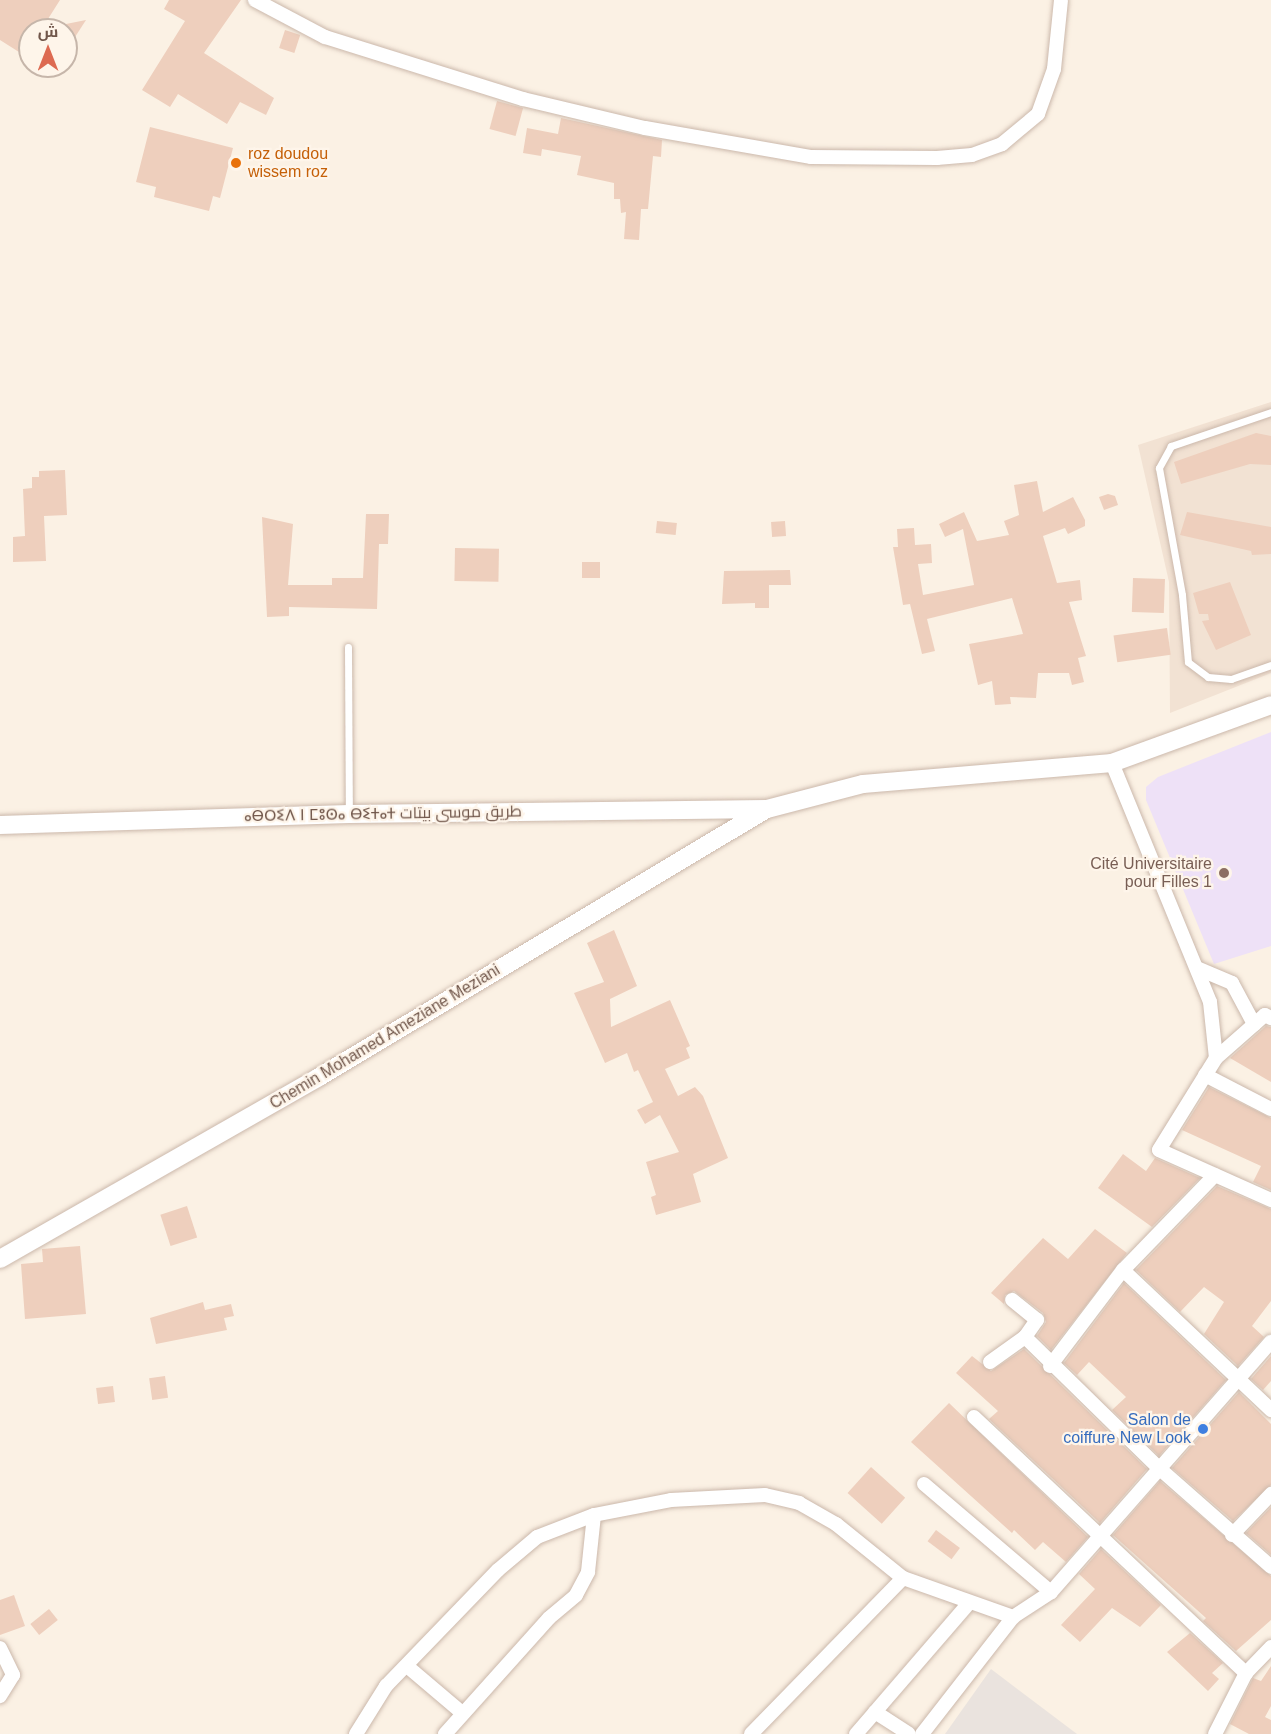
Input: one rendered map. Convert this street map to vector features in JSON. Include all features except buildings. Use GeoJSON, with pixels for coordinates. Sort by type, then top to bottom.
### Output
{"type":"FeatureCollection","features":[{"type":"Feature","properties":{"kind":"main road"},"geometry":{"type":"LineString","coordinates":[[767,809],[863,784],[1112,763],[1271,705]]}},
{"type":"Feature","properties":{"kind":"main road","name":"ⴰⴱⵔⵉⴷ ⵏ ⵎⵓⵙⴰ ⴱⵉⵜⴰⵜ طريق موسى بيتات"},"geometry":{"type":"LineString","coordinates":[[0,825],[349,814],[767,809]]}},
{"type":"Feature","properties":{"kind":"main road","name":"Chemin Mohamed Ameziane Meziani"},"geometry":{"type":"LineString","coordinates":[[0,1259],[319,1077],[767,809]]}},
{"type":"Feature","properties":{"kind":"street"},"geometry":{"type":"LineString","coordinates":[[255,0],[325,37],[523,99],[645,128],[811,157],[937,158],[972,155],[1002,144],[1038,114],[1054,69],[1061,0]]}},
{"type":"Feature","properties":{"kind":"street"},"geometry":{"type":"LineString","coordinates":[[1112,763],[1199,969],[1210,1002],[1216,1058]]}},
{"type":"Feature","properties":{"kind":"street"},"geometry":{"type":"LineString","coordinates":[[1199,969],[1232,983],[1254,1024]]}},
{"type":"Feature","properties":{"kind":"street"},"geometry":{"type":"LineString","coordinates":[[1271,1018],[1264,1015],[1216,1058],[1159,1150],[1271,1200]]}},
{"type":"Feature","properties":{"kind":"street"},"geometry":{"type":"LineString","coordinates":[[1205,1075],[1271,1109]]}},
{"type":"Feature","properties":{"kind":"street"},"geometry":{"type":"LineString","coordinates":[[1050,1366],[1123,1270],[1215,1175]]}},
{"type":"Feature","properties":{"kind":"street"},"geometry":{"type":"LineString","coordinates":[[1123,1270],[1271,1410]]}},
{"type":"Feature","properties":{"kind":"street"},"geometry":{"type":"LineString","coordinates":[[990,1362],[1025,1337],[1036,1320],[1012,1300]]}},
{"type":"Feature","properties":{"kind":"street"},"geometry":{"type":"LineString","coordinates":[[1025,1337],[1050,1366],[1160,1469],[1232,1535],[1271,1567]]}},
{"type":"Feature","properties":{"kind":"street"},"geometry":{"type":"LineString","coordinates":[[922,1734],[1013,1617],[1051,1592],[1271,1342]]}},
{"type":"Feature","properties":{"kind":"street"},"geometry":{"type":"LineString","coordinates":[[974,1418],[1246,1673]]}},
{"type":"Feature","properties":{"kind":"street"},"geometry":{"type":"LineString","coordinates":[[924,1484],[1051,1592]]}},
{"type":"Feature","properties":{"kind":"street"},"geometry":{"type":"LineString","coordinates":[[1232,1535],[1271,1494]]}},
{"type":"Feature","properties":{"kind":"street"},"geometry":{"type":"LineString","coordinates":[[356,1734],[386,1686],[408,1667],[498,1570],[537,1537],[594,1515],[671,1500],[765,1495],[799,1503],[836,1524],[903,1578],[1013,1617]]}},
{"type":"Feature","properties":{"kind":"street"},"geometry":{"type":"LineString","coordinates":[[445,1734],[461,1712],[576,1595],[588,1572],[594,1515]]}},
{"type":"Feature","properties":{"kind":"street"},"geometry":{"type":"LineString","coordinates":[[751,1734],[903,1578]]}},
{"type":"Feature","properties":{"kind":"street"},"geometry":{"type":"LineString","coordinates":[[856,1734],[969,1603]]}},
{"type":"Feature","properties":{"kind":"street"},"geometry":{"type":"LineString","coordinates":[[1215,1734],[1246,1673],[1271,1647]]}},
{"type":"Feature","properties":{"kind":"street"},"geometry":{"type":"LineString","coordinates":[[0,1648],[13,1675],[0,1696]]}},
{"type":"Feature","properties":{"kind":"street"},"geometry":{"type":"LineString","coordinates":[[408,1667],[461,1712]]}},
{"type":"Feature","properties":{"kind":"street"},"geometry":{"type":"LineString","coordinates":[[875,1712],[909,1734]]}},
{"type":"Feature","properties":{"kind":"lane"},"geometry":{"type":"LineString","coordinates":[[1271,412],[1171,446],[1159,468],[1182,595],[1188,662],[1208,677],[1232,679],[1271,665]]}},
{"type":"Feature","properties":{"kind":"lane"},"geometry":{"type":"LineString","coordinates":[[348,647],[349,814]]}},
{"type":"Feature","properties":{"kind":"shaded area"},"geometry":{"type":"Polygon","coordinates":[[[1271,402],[1271,673],[1170,713],[1169,582],[1138,445],[1271,402]]]}},
{"type":"Feature","properties":{"kind":"shaded area","name":"Cité Universitaire pour Filles 1"},"geometry":{"type":"Polygon","coordinates":[[[1271,732],[1271,946],[1214,964],[1146,800],[1146,787],[1158,777],[1271,732]]]}},
{"type":"Feature","properties":{"kind":"shaded area"},"geometry":{"type":"Polygon","coordinates":[[[991,1669],[1077,1734],[945,1734],[991,1669]]]}},
{"type":"Feature","properties":{"kind":"place","name":"roz doudou wissem roz"},"geometry":{"type":"Point","coordinates":[236,163]}},
{"type":"Feature","properties":{"kind":"place","name":"Cité Universitaire pour Filles 1"},"geometry":{"type":"Point","coordinates":[1224,873]}},
{"type":"Feature","properties":{"kind":"place","name":"Salon de coiffure New Look"},"geometry":{"type":"Point","coordinates":[1203,1429]}}]}
